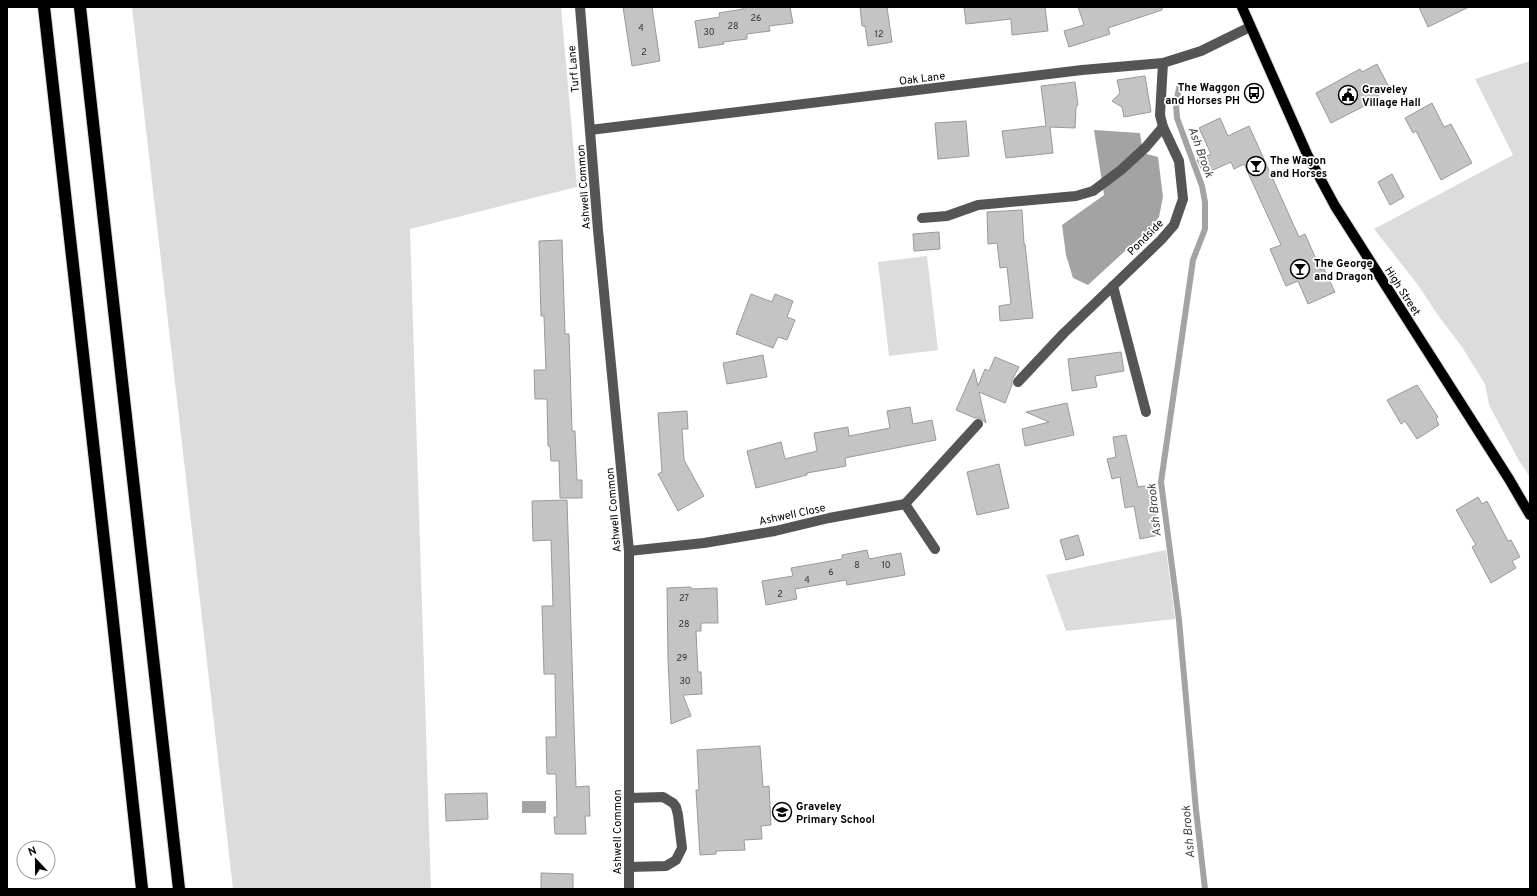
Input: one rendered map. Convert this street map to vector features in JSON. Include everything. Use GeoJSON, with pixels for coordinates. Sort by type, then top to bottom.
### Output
{"type":"FeatureCollection","features":[{"type":"Feature","properties":{"kind":"highway"},"geometry":{"type":"LineString","coordinates":[[44,7],[142,889]]}},
{"type":"Feature","properties":{"kind":"highway"},"geometry":{"type":"LineString","coordinates":[[80,7],[179,889]]}},
{"type":"Feature","properties":{"kind":"main road","name":"High Street"},"geometry":{"type":"LineString","coordinates":[[1242,7],[1307,154],[1335,206],[1509,479],[1530,515]]}},
{"type":"Feature","properties":{"kind":"street","name":"Turf Lane"},"geometry":{"type":"LineString","coordinates":[[580,7],[590,130]]}},
{"type":"Feature","properties":{"kind":"street","name":"Oak Lane"},"geometry":{"type":"LineString","coordinates":[[590,130],[1074,71],[1163,63],[1201,51],[1250,27]]}},
{"type":"Feature","properties":{"kind":"street","name":"Pondside"},"geometry":{"type":"LineString","coordinates":[[1018,382],[1064,333],[1161,240],[1174,225],[1182,206],[1183,199],[1179,161],[1163,127],[1160,115],[1163,63]]}},
{"type":"Feature","properties":{"kind":"street"},"geometry":{"type":"LineString","coordinates":[[922,218],[947,216],[960,213],[968,208],[978,205],[1076,196],[1093,191],[1121,170],[1146,147],[1163,127]]}},
{"type":"Feature","properties":{"kind":"street","name":"Ashwell Common"},"geometry":{"type":"LineString","coordinates":[[590,130],[598,230],[629,551],[629,889]]}},
{"type":"Feature","properties":{"kind":"street"},"geometry":{"type":"LineString","coordinates":[[1113,286],[1146,412]]}},
{"type":"Feature","properties":{"kind":"street"},"geometry":{"type":"LineString","coordinates":[[935,549],[905,504],[978,424]]}},
{"type":"Feature","properties":{"kind":"street","name":"Ashwell Close"},"geometry":{"type":"LineString","coordinates":[[629,551],[704,543],[775,531],[830,518],[905,504]]}},
{"type":"Feature","properties":{"kind":"street"},"geometry":{"type":"LineString","coordinates":[[629,798],[663,797],[673,803],[676,807],[678,815],[682,848],[676,860],[666,866],[629,868]]}},
{"type":"Feature","properties":{"kind":"shaded area"},"geometry":{"type":"Polygon","coordinates":[[[132,7],[561,7],[577,187],[410,229],[431,889],[233,889],[132,7]]]}},
{"type":"Feature","properties":{"kind":"shaded area"},"geometry":{"type":"Polygon","coordinates":[[[1530,61],[1530,477],[1518,459],[1489,405],[1485,384],[1462,347],[1437,314],[1418,285],[1374,229],[1513,155],[1475,79],[1530,61]]]}},
{"type":"Feature","properties":{"kind":"shaded area"},"geometry":{"type":"Polygon","coordinates":[[[1094,130],[1140,133],[1143,153],[1158,157],[1163,197],[1159,217],[1149,229],[1088,285],[1073,278],[1066,255],[1062,225],[1104,195],[1094,130]]]}},
{"type":"Feature","properties":{"kind":"shaded area"},"geometry":{"type":"Polygon","coordinates":[[[927,256],[938,350],[889,356],[878,262],[927,256]]]}},
{"type":"Feature","properties":{"kind":"shaded area"},"geometry":{"type":"Polygon","coordinates":[[[1166,550],[1175,619],[1066,631],[1046,575],[1166,550]]]}},
{"type":"Feature","properties":{"kind":"shaded area"},"geometry":{"type":"Polygon","coordinates":[[[522,801],[546,801],[546,813],[522,813],[522,801]]]}},
{"type":"Feature","properties":{"kind":"building"},"geometry":{"type":"Polygon","coordinates":[[[623,7],[652,7],[660,61],[632,66],[623,7]]]}},
{"type":"Feature","properties":{"kind":"building"},"geometry":{"type":"Polygon","coordinates":[[[742,7],[790,7],[793,23],[769,26],[770,31],[747,34],[747,39],[723,42],[724,44],[699,48],[695,21],[720,17],[719,13],[743,9],[742,7]]]}},
{"type":"Feature","properties":{"kind":"building"},"geometry":{"type":"Polygon","coordinates":[[[860,7],[887,7],[892,42],[868,46],[865,26],[862,26],[860,7]]]}},
{"type":"Feature","properties":{"kind":"building"},"geometry":{"type":"Polygon","coordinates":[[[964,7],[1045,7],[1048,31],[1012,35],[1011,19],[966,24],[964,7]]]}},
{"type":"Feature","properties":{"kind":"building"},"geometry":{"type":"Polygon","coordinates":[[[1078,7],[1162,7],[1162,10],[1108,28],[1110,34],[1069,47],[1064,31],[1084,25],[1078,7]]]}},
{"type":"Feature","properties":{"kind":"building"},"geometry":{"type":"Polygon","coordinates":[[[1419,7],[1469,7],[1428,27],[1419,7]]]}},
{"type":"Feature","properties":{"kind":"building","name":"Graveley Village Hall"},"geometry":{"type":"Polygon","coordinates":[[[1377,64],[1390,89],[1375,97],[1376,100],[1331,123],[1316,93],[1360,69],[1362,72],[1377,64]]]}},
{"type":"Feature","properties":{"kind":"building"},"geometry":{"type":"Polygon","coordinates":[[[1145,76],[1151,112],[1124,117],[1122,107],[1112,101],[1120,93],[1117,80],[1145,76]]]}},
{"type":"Feature","properties":{"kind":"building"},"geometry":{"type":"Polygon","coordinates":[[[1075,82],[1078,105],[1076,107],[1075,128],[1050,127],[1053,153],[1006,158],[1002,131],[1046,126],[1041,86],[1075,82]]]}},
{"type":"Feature","properties":{"kind":"building"},"geometry":{"type":"Polygon","coordinates":[[[1432,103],[1444,127],[1451,124],[1472,163],[1441,180],[1416,131],[1413,133],[1405,118],[1432,103]]]}},
{"type":"Feature","properties":{"kind":"building"},"geometry":{"type":"Polygon","coordinates":[[[1220,118],[1228,136],[1249,126],[1299,237],[1305,234],[1321,270],[1324,269],[1335,292],[1308,304],[1298,281],[1286,286],[1270,249],[1281,245],[1244,164],[1234,169],[1231,162],[1204,174],[1197,160],[1211,154],[1199,128],[1220,118]]]}},
{"type":"Feature","properties":{"kind":"building"},"geometry":{"type":"Polygon","coordinates":[[[966,121],[969,156],[938,159],[935,123],[966,121]]]}},
{"type":"Feature","properties":{"kind":"building"},"geometry":{"type":"Polygon","coordinates":[[[1392,174],[1404,197],[1390,205],[1378,182],[1392,174]]]}},
{"type":"Feature","properties":{"kind":"building"},"geometry":{"type":"Polygon","coordinates":[[[1022,210],[1024,244],[1033,318],[1000,321],[999,306],[1011,304],[1007,267],[1000,268],[997,243],[988,244],[987,212],[1022,210]]]}},
{"type":"Feature","properties":{"kind":"building"},"geometry":{"type":"Polygon","coordinates":[[[939,232],[940,249],[914,251],[913,234],[939,232]]]}},
{"type":"Feature","properties":{"kind":"building"},"geometry":{"type":"Polygon","coordinates":[[[562,240],[565,334],[569,334],[572,431],[575,431],[577,480],[582,480],[582,498],[560,498],[559,461],[551,461],[550,446],[548,446],[547,399],[535,399],[534,370],[546,370],[544,316],[541,316],[539,241],[562,240]]]}},
{"type":"Feature","properties":{"kind":"building"},"geometry":{"type":"Polygon","coordinates":[[[751,294],[772,302],[775,294],[793,301],[787,317],[795,320],[787,340],[778,337],[773,348],[736,334],[751,294]]]}},
{"type":"Feature","properties":{"kind":"building"},"geometry":{"type":"Polygon","coordinates":[[[1121,352],[1124,371],[1095,376],[1097,387],[1072,391],[1068,359],[1121,352]]]}},
{"type":"Feature","properties":{"kind":"building"},"geometry":{"type":"Polygon","coordinates":[[[763,355],[767,377],[727,384],[723,363],[763,355]]]}},
{"type":"Feature","properties":{"kind":"building"},"geometry":{"type":"Polygon","coordinates":[[[995,357],[1019,367],[1012,380],[1012,385],[1005,403],[979,392],[986,423],[980,418],[975,418],[956,410],[974,369],[978,386],[985,369],[989,371],[995,357]]]}},
{"type":"Feature","properties":{"kind":"building"},"geometry":{"type":"Polygon","coordinates":[[[1417,385],[1438,417],[1436,419],[1439,425],[1417,439],[1405,421],[1401,424],[1387,400],[1417,385]]]}},
{"type":"Feature","properties":{"kind":"building"},"geometry":{"type":"Polygon","coordinates":[[[1067,403],[1074,435],[1025,446],[1022,429],[1049,422],[1026,412],[1067,403]]]}},
{"type":"Feature","properties":{"kind":"building"},"geometry":{"type":"Polygon","coordinates":[[[910,407],[913,424],[932,420],[936,440],[845,458],[846,466],[807,473],[807,475],[756,488],[747,451],[781,442],[785,459],[817,451],[814,433],[848,427],[849,436],[890,428],[887,411],[910,407]]]}},
{"type":"Feature","properties":{"kind":"building"},"geometry":{"type":"Polygon","coordinates":[[[687,411],[688,429],[682,429],[684,460],[704,496],[678,511],[658,474],[662,472],[658,413],[687,411]]]}},
{"type":"Feature","properties":{"kind":"building"},"geometry":{"type":"Polygon","coordinates":[[[1126,435],[1138,487],[1151,485],[1159,535],[1140,539],[1134,506],[1125,508],[1120,477],[1112,479],[1107,459],[1116,457],[1113,437],[1126,435]]]}},
{"type":"Feature","properties":{"kind":"building"},"geometry":{"type":"Polygon","coordinates":[[[999,464],[1009,508],[977,515],[967,472],[999,464]]]}},
{"type":"Feature","properties":{"kind":"building"},"geometry":{"type":"Polygon","coordinates":[[[1478,497],[1482,504],[1487,501],[1508,541],[1511,540],[1520,557],[1512,561],[1516,568],[1491,583],[1472,547],[1476,545],[1456,510],[1478,497]]]}},
{"type":"Feature","properties":{"kind":"building"},"geometry":{"type":"Polygon","coordinates":[[[567,500],[576,787],[589,786],[590,816],[585,816],[586,834],[555,834],[554,817],[557,817],[556,774],[547,774],[546,737],[556,737],[555,674],[544,674],[542,606],[553,606],[551,540],[533,541],[532,501],[567,500]]]}},
{"type":"Feature","properties":{"kind":"building"},"geometry":{"type":"Polygon","coordinates":[[[1078,535],[1084,555],[1066,560],[1060,540],[1078,535]]]}},
{"type":"Feature","properties":{"kind":"building"},"geometry":{"type":"Polygon","coordinates":[[[867,550],[869,559],[901,553],[905,575],[847,585],[846,580],[795,589],[797,599],[766,605],[762,581],[793,576],[791,568],[842,559],[842,555],[867,550]]]}},
{"type":"Feature","properties":{"kind":"building"},"geometry":{"type":"Polygon","coordinates":[[[691,587],[691,589],[717,588],[718,623],[701,623],[701,631],[696,631],[698,672],[701,672],[702,694],[683,695],[691,716],[671,724],[667,588],[691,587]]]}},
{"type":"Feature","properties":{"kind":"building"},"geometry":{"type":"Polygon","coordinates":[[[760,746],[763,787],[769,786],[771,825],[761,826],[762,839],[744,840],[745,850],[716,851],[716,854],[700,855],[696,790],[699,790],[697,750],[760,746]]]}},
{"type":"Feature","properties":{"kind":"building"},"geometry":{"type":"Polygon","coordinates":[[[487,793],[488,819],[446,821],[445,794],[487,793]]]}},
{"type":"Feature","properties":{"kind":"building"},"geometry":{"type":"Polygon","coordinates":[[[541,873],[573,874],[573,889],[541,889],[541,873]]]}},
{"type":"Feature","properties":{"kind":"waterway","name":"Ash Brook"},"geometry":{"type":"LineString","coordinates":[[1179,88],[1176,104],[1177,118],[1202,186],[1205,202],[1205,229],[1193,260],[1161,482],[1179,620],[1196,810],[1205,889]]}},
{"type":"Feature","properties":{"kind":"place","name":"The Waggon and Horses PH"},"geometry":{"type":"Point","coordinates":[1254,93]}},
{"type":"Feature","properties":{"kind":"place","name":"Graveley Village Hall"},"geometry":{"type":"Point","coordinates":[1348,95]}},
{"type":"Feature","properties":{"kind":"place","name":"The Wagon and Horses"},"geometry":{"type":"Point","coordinates":[1256,166]}},
{"type":"Feature","properties":{"kind":"place","name":"The George and Dragon"},"geometry":{"type":"Point","coordinates":[1300,269]}},
{"type":"Feature","properties":{"kind":"place","name":"Graveley Primary School"},"geometry":{"type":"Point","coordinates":[782,812]}}]}
